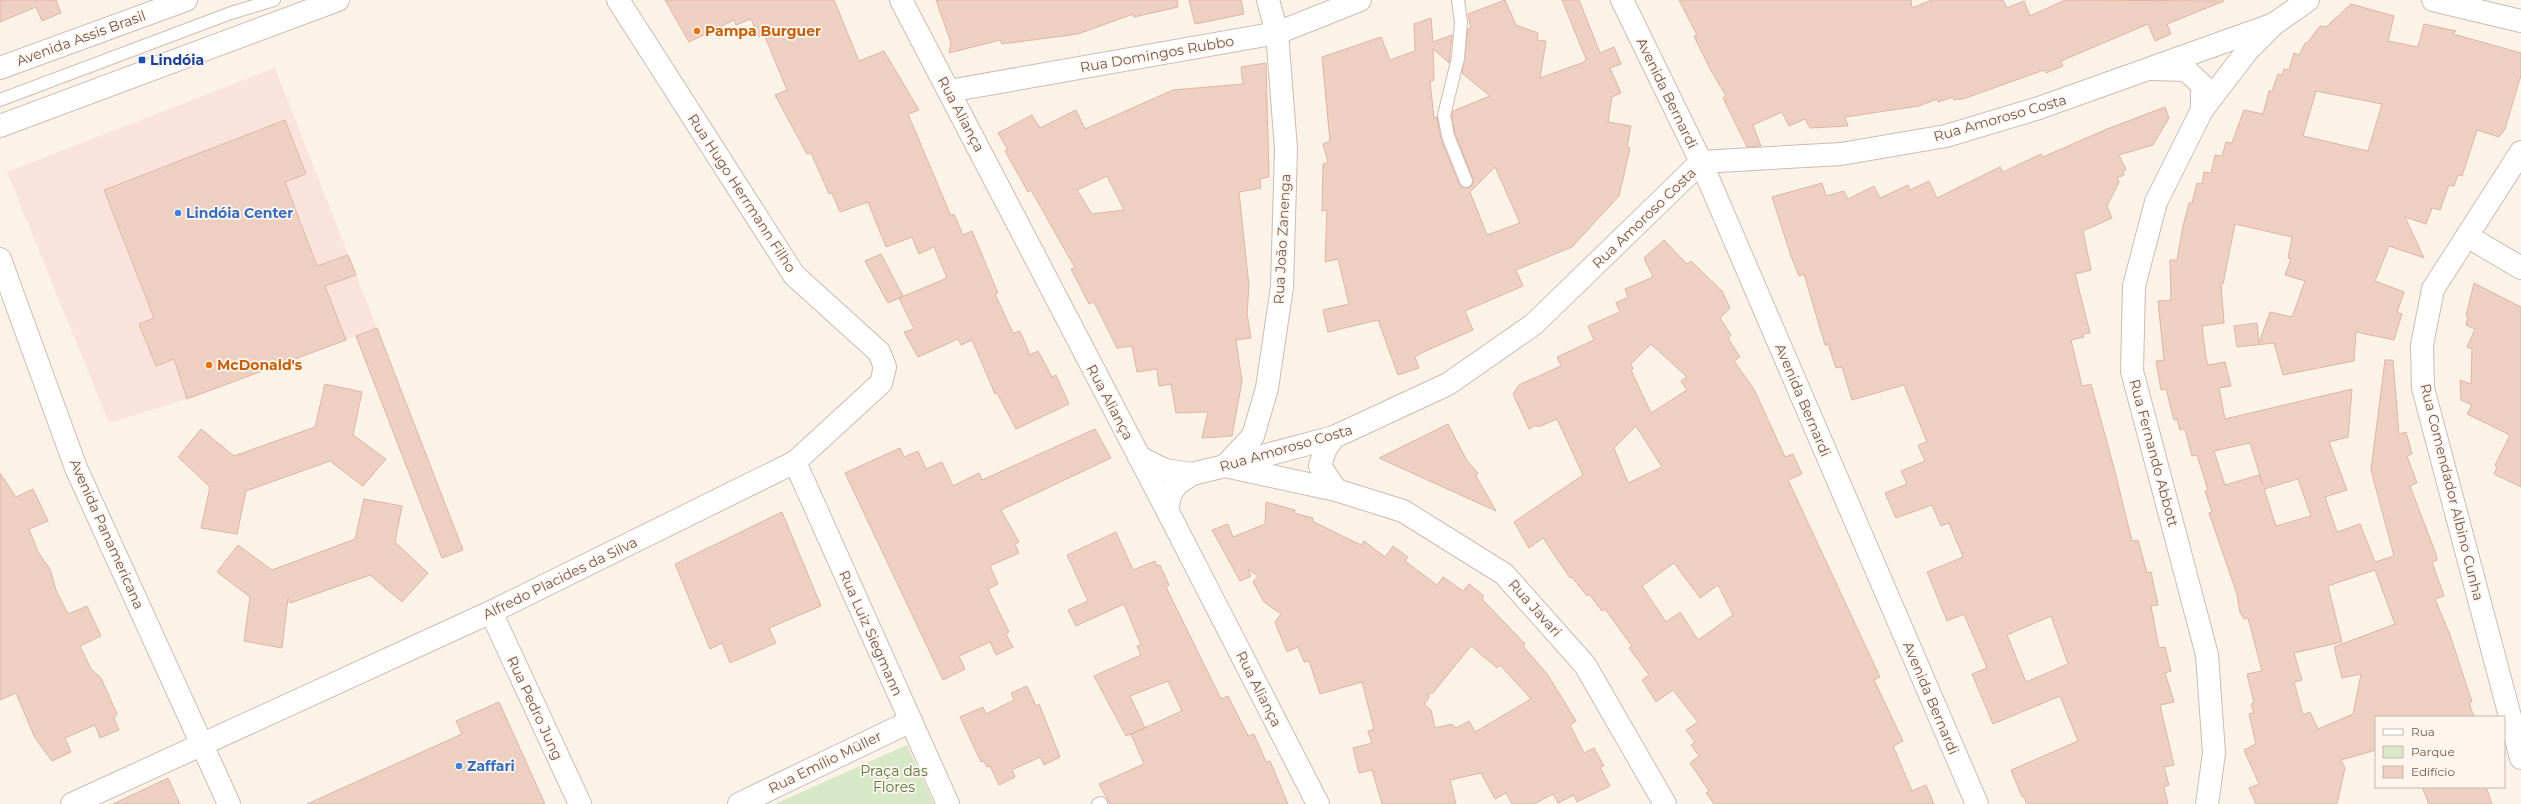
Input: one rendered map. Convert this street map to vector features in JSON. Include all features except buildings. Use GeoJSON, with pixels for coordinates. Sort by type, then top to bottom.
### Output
{"type":"FeatureCollection","features":[{"type":"Feature","properties":{"kind":"street","name":"Avenida Assis Brasil"},"geometry":{"type":"LineString","coordinates":[[0,68],[186,0]]}},
{"type":"Feature","properties":{"kind":"street"},"geometry":{"type":"LineString","coordinates":[[0,126],[338,0]]}},
{"type":"Feature","properties":{"kind":"street","name":"Rua Hugo Herrmann Filho"},"geometry":{"type":"LineString","coordinates":[[618,0],[794,275],[879,352],[885,367]]}},
{"type":"Feature","properties":{"kind":"street","name":"Rua Aliança"},"geometry":{"type":"LineString","coordinates":[[901,0],[1167,510],[1318,804]]}},
{"type":"Feature","properties":{"kind":"street","name":"Rua João Zanenga"},"geometry":{"type":"LineString","coordinates":[[1225,466],[1253,436],[1267,388],[1282,287],[1286,149],[1277,33],[1268,0]]}},
{"type":"Feature","properties":{"kind":"street","name":"Rua Domingos Rubbo"},"geometry":{"type":"LineString","coordinates":[[948,91],[1277,33],[1360,0]]}},
{"type":"Feature","properties":{"kind":"street","name":"Avenida Bernardi"},"geometry":{"type":"LineString","coordinates":[[1622,0],[1701,162],[1977,804]]}},
{"type":"Feature","properties":{"kind":"street","name":"Rua Fernando Abbott"},"geometry":{"type":"LineString","coordinates":[[2207,804],[2214,753],[2207,655],[2132,371],[2134,286],[2156,202],[2202,110],[2248,50],[2274,24],[2308,0]]}},
{"type":"Feature","properties":{"kind":"street"},"geometry":{"type":"LineString","coordinates":[[2433,0],[2521,21]]}},
{"type":"Feature","properties":{"kind":"street","name":"Rua Amoroso Costa"},"geometry":{"type":"LineString","coordinates":[[1167,510],[1170,495],[1177,484],[1192,474],[1334,437],[1448,384],[1534,324],[1701,162],[1841,154],[1946,136],[2039,108],[2274,24]]}},
{"type":"Feature","properties":{"kind":"street","name":"Rua Fernando Abbott"},"geometry":{"type":"LineString","coordinates":[[2150,69],[2186,70],[2202,85],[2202,110]]}},
{"type":"Feature","properties":{"kind":"street","name":"Rua Comendador Albino Cunha"},"geometry":{"type":"LineString","coordinates":[[2521,152],[2433,289],[2422,345],[2423,388],[2521,758]]}},
{"type":"Feature","properties":{"kind":"street"},"geometry":{"type":"LineString","coordinates":[[2467,236],[2521,268]]}},
{"type":"Feature","properties":{"kind":"street","name":"Avenida Panamericana"},"geometry":{"type":"LineString","coordinates":[[0,259],[76,468],[229,804]]}},
{"type":"Feature","properties":{"kind":"street","name":"Alfredo Placides da Silva"},"geometry":{"type":"LineString","coordinates":[[72,804],[490,612],[794,462],[881,383],[885,367]]}},
{"type":"Feature","properties":{"kind":"street"},"geometry":{"type":"LineString","coordinates":[[1334,437],[1324,450],[1320,466],[1336,490]]}},
{"type":"Feature","properties":{"kind":"street","name":"Rua Amoroso Costa"},"geometry":{"type":"LineString","coordinates":[[1139,457],[1164,470],[1192,474]]}},
{"type":"Feature","properties":{"kind":"street","name":"Rua Luiz Siegmann"},"geometry":{"type":"LineString","coordinates":[[794,462],[948,804]]}},
{"type":"Feature","properties":{"kind":"street","name":"Rua Javari"},"geometry":{"type":"LineString","coordinates":[[1225,466],[1336,490],[1403,511],[1504,574],[1585,665],[1665,804]]}},
{"type":"Feature","properties":{"kind":"street","name":"Rua Pedro Jung"},"geometry":{"type":"LineString","coordinates":[[490,612],[580,804]]}},
{"type":"Feature","properties":{"kind":"street","name":"Rua Emílio Müller"},"geometry":{"type":"LineString","coordinates":[[739,804],[911,721]]}},
{"type":"Feature","properties":{"kind":"lane"},"geometry":{"type":"LineString","coordinates":[[0,100],[231,13],[260,0]]}},
{"type":"Feature","properties":{"kind":"lane"},"geometry":{"type":"LineString","coordinates":[[231,13],[274,0]]}},
{"type":"Feature","properties":{"kind":"lane"},"geometry":{"type":"LineString","coordinates":[[1458,0],[1461,22],[1458,58],[1444,115],[1448,136],[1466,181]]}},
{"type":"Feature","properties":{"kind":"shaded area","name":"Lindóia Center"},"geometry":{"type":"Polygon","coordinates":[[[275,68],[377,328],[187,399],[109,423],[7,172],[275,68]]]}},
{"type":"Feature","properties":{"kind":"green space","name":"Praça das Flores"},"geometry":{"type":"Polygon","coordinates":[[[907,745],[934,804],[775,804],[907,745]]]}},
{"type":"Feature","properties":{"kind":"place","name":"Pampa Burguer"},"geometry":{"type":"Point","coordinates":[697,31]}},
{"type":"Feature","properties":{"kind":"place","name":"Lindóia"},"geometry":{"type":"Point","coordinates":[142,60]}},
{"type":"Feature","properties":{"kind":"place","name":"Lindóia Center"},"geometry":{"type":"Point","coordinates":[178,213]}},
{"type":"Feature","properties":{"kind":"place","name":"McDonald's"},"geometry":{"type":"Point","coordinates":[209,365]}},
{"type":"Feature","properties":{"kind":"place","name":"Zaffari"},"geometry":{"type":"Point","coordinates":[459,766]}}]}
